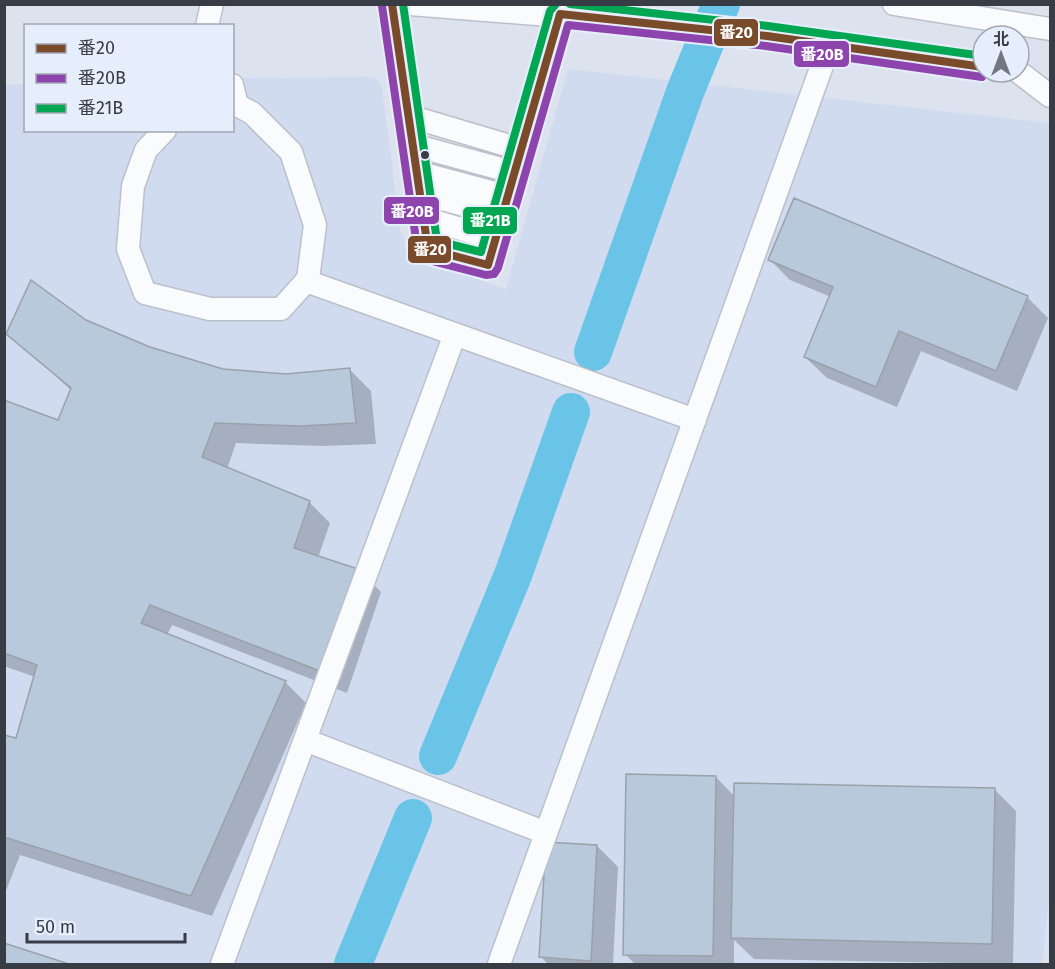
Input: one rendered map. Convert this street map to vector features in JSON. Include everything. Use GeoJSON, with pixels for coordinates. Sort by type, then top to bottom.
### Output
{"type":"FeatureCollection","features":[{"type":"Feature","properties":{"kind":"street"},"geometry":{"type":"LineString","coordinates":[[208,24],[214,4]]}},
{"type":"Feature","properties":{"kind":"street"},"geometry":{"type":"LineString","coordinates":[[214,4],[219,24]]}},
{"type":"Feature","properties":{"kind":"street"},"geometry":{"type":"LineString","coordinates":[[392,4],[424,218],[498,240],[560,14]]}},
{"type":"Feature","properties":{"kind":"street"},"geometry":{"type":"LineString","coordinates":[[410,4],[560,14],[661,24],[767,36],[971,65]]}},
{"type":"Feature","properties":{"kind":"street"},"geometry":{"type":"LineString","coordinates":[[894,4],[977,24]]}},
{"type":"Feature","properties":{"kind":"street"},"geometry":{"type":"LineString","coordinates":[[499,964],[830,46]]}},
{"type":"Feature","properties":{"kind":"street"},"geometry":{"type":"LineString","coordinates":[[1031,74],[1050,77]]}},
{"type":"Feature","properties":{"kind":"street"},"geometry":{"type":"LineString","coordinates":[[1031,82],[1050,96]]}},
{"type":"Feature","properties":{"kind":"street"},"geometry":{"type":"LineString","coordinates":[[163,132],[146,150],[133,186],[128,249],[145,293],[210,309],[281,309],[306,281],[315,225],[291,152],[252,113],[237,105],[234,93]]}},
{"type":"Feature","properties":{"kind":"street"},"geometry":{"type":"LineString","coordinates":[[409,116],[523,150]]}},
{"type":"Feature","properties":{"kind":"street"},"geometry":{"type":"LineString","coordinates":[[413,146],[516,173]]}},
{"type":"Feature","properties":{"kind":"street"},"geometry":{"type":"LineString","coordinates":[[418,183],[507,207]]}},
{"type":"Feature","properties":{"kind":"street"},"geometry":{"type":"LineString","coordinates":[[306,281],[695,420]]}},
{"type":"Feature","properties":{"kind":"street"},"geometry":{"type":"LineString","coordinates":[[222,964],[455,334]]}},
{"type":"Feature","properties":{"kind":"street"},"geometry":{"type":"LineString","coordinates":[[305,740],[546,833]]}},
{"type":"Feature","properties":{"kind":"shaded area"},"geometry":{"type":"Polygon","coordinates":[[[568,69],[1050,123],[1050,890],[1042,964],[5,964],[5,85],[24,84],[24,132],[234,132],[234,78],[376,77],[382,88],[400,229],[407,249],[413,257],[506,289],[568,69]]]}},
{"type":"Feature","properties":{"kind":"building"},"geometry":{"type":"Polygon","coordinates":[[[794,198],[1028,296],[996,371],[899,331],[876,387],[804,357],[833,287],[768,260],[794,198]]]}},
{"type":"Feature","properties":{"kind":"building"},"geometry":{"type":"Polygon","coordinates":[[[31,280],[86,320],[150,347],[223,369],[286,374],[350,368],[356,423],[300,426],[215,423],[202,457],[310,501],[294,548],[361,570],[325,673],[150,605],[141,623],[286,681],[191,896],[4,837],[4,735],[16,738],[37,665],[4,653],[4,400],[58,420],[71,388],[6,334],[31,280]]]}},
{"type":"Feature","properties":{"kind":"building"},"geometry":{"type":"Polygon","coordinates":[[[626,774],[716,776],[713,956],[623,955],[626,774]]]}},
{"type":"Feature","properties":{"kind":"building"},"geometry":{"type":"Polygon","coordinates":[[[734,783],[995,788],[992,944],[731,938],[734,783]]]}},
{"type":"Feature","properties":{"kind":"building"},"geometry":{"type":"Polygon","coordinates":[[[546,842],[597,845],[591,961],[539,957],[546,842]]]}},
{"type":"Feature","properties":{"kind":"building"},"geometry":{"type":"Polygon","coordinates":[[[4,943],[69,964],[4,964],[4,943]]]}},
{"type":"Feature","properties":{"kind":"waterway"},"geometry":{"type":"LineString","coordinates":[[593,352],[685,92],[721,4]]}},
{"type":"Feature","properties":{"kind":"waterway"},"geometry":{"type":"LineString","coordinates":[[438,756],[513,575],[571,412]]}},
{"type":"Feature","properties":{"kind":"waterway"},"geometry":{"type":"LineString","coordinates":[[353,964],[413,818]]}},
{"type":"Feature","properties":{"kind":"transit line","name":"番20"},"geometry":{"type":"LineString","coordinates":[[392,4],[428,249],[488,265],[560,14],[767,36],[971,65]]}},
{"type":"Feature","properties":{"kind":"transit line","name":"番21B"},"geometry":{"type":"LineString","coordinates":[[403,4],[437,241],[481,252],[550,11],[556,4]]}},
{"type":"Feature","properties":{"kind":"transit line","name":"番21B"},"geometry":{"type":"LineString","coordinates":[[570,4],[768,26],[971,54]]}},
{"type":"Feature","properties":{"kind":"transit line","name":"番20B"},"geometry":{"type":"LineString","coordinates":[[382,6],[418,253],[424,259],[486,275],[494,274],[498,268],[568,25],[766,46],[971,75]]}}]}
